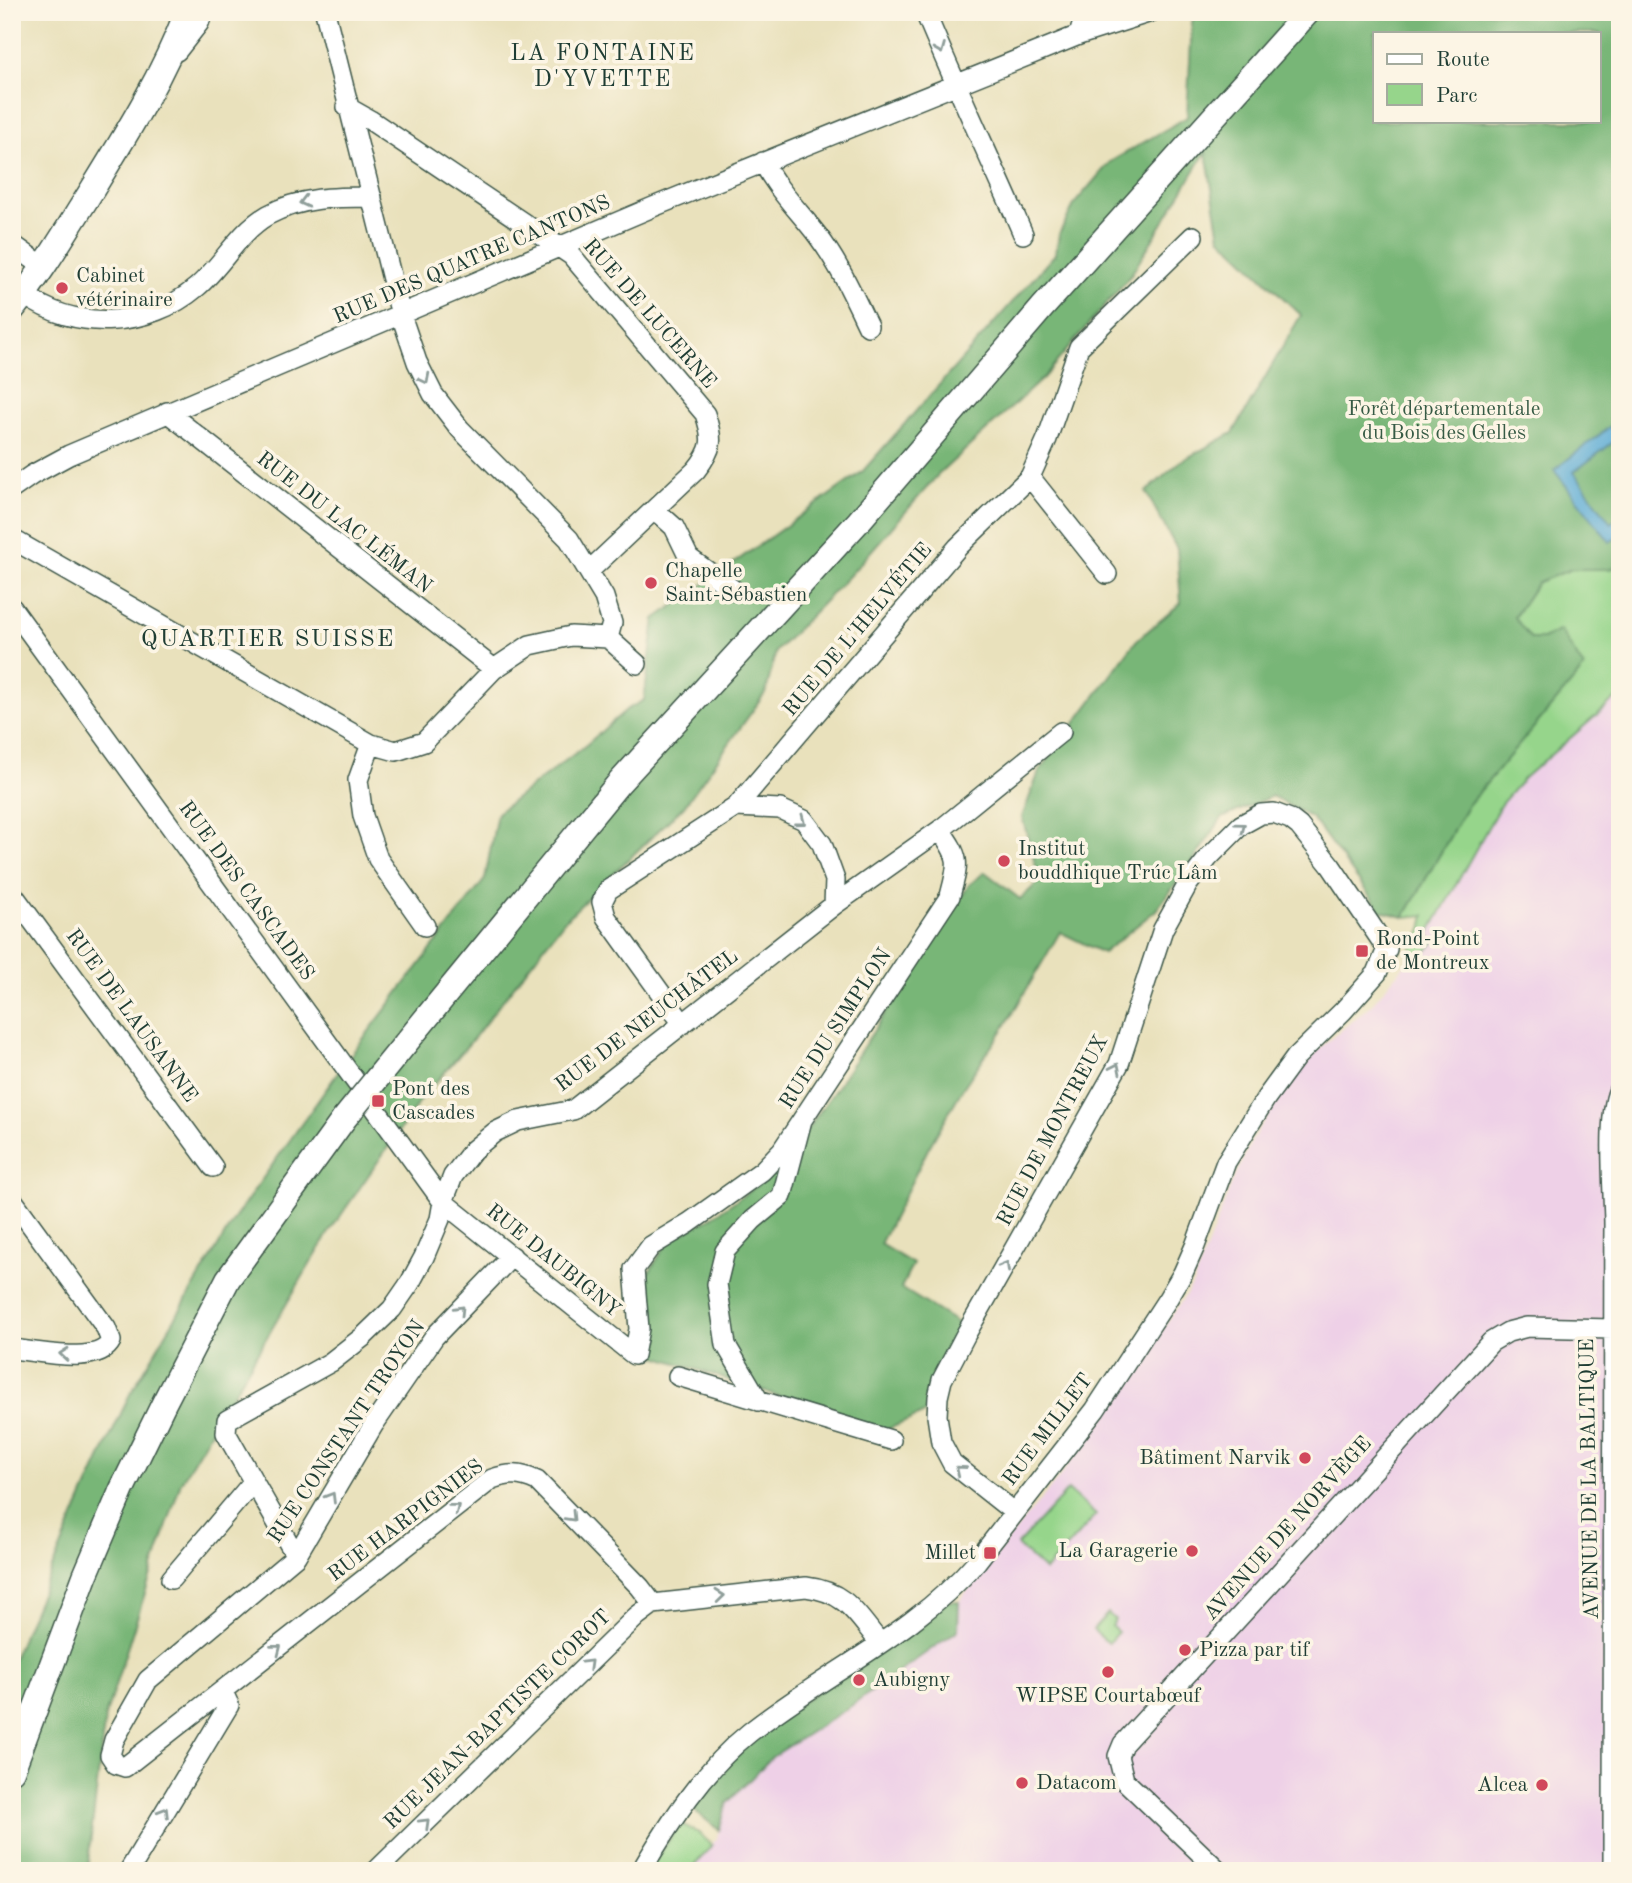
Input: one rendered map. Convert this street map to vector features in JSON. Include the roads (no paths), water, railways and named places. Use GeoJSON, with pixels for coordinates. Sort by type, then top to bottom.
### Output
{"type":"FeatureCollection","features":[{"type":"Feature","properties":{"kind":"main road"},"geometry":{"type":"LineString","coordinates":[[18,303],[44,267],[113,156],[163,68],[187,12]]}},
{"type":"Feature","properties":{"kind":"main road"},"geometry":{"type":"LineString","coordinates":[[12,1771],[85,1576],[122,1489],[164,1403],[228,1279],[344,1119],[618,784],[859,521],[1042,308],[1308,12]]}},
{"type":"Feature","properties":{"kind":"street"},"geometry":{"type":"LineString","coordinates":[[163,68],[199,23],[203,12]]}},
{"type":"Feature","properties":{"kind":"street"},"geometry":{"type":"LineString","coordinates":[[925,12],[1023,234]]}},
{"type":"Feature","properties":{"kind":"street"},"geometry":{"type":"LineString","coordinates":[[1079,35],[1086,12]]}},
{"type":"Feature","properties":{"kind":"street","name":"RUE DES QUATRE CANTONS"},"geometry":{"type":"LineString","coordinates":[[12,489],[69,455],[559,246],[1079,35],[1151,12]]}},
{"type":"Feature","properties":{"kind":"street"},"geometry":{"type":"LineString","coordinates":[[329,13],[348,107],[401,315],[417,362],[433,394],[460,429],[569,539],[604,597],[612,623],[608,638]]}},
{"type":"Feature","properties":{"kind":"street","name":"RUE DE LUCERNE"},"geometry":{"type":"LineString","coordinates":[[348,107],[570,255],[705,414],[712,433],[709,453],[696,470],[589,571]]}},
{"type":"Feature","properties":{"kind":"street"},"geometry":{"type":"LineString","coordinates":[[763,162],[786,199],[817,234],[838,265],[868,326]]}},
{"type":"Feature","properties":{"kind":"street"},"geometry":{"type":"LineString","coordinates":[[18,303],[80,319],[128,319],[146,315],[169,305],[197,287],[237,240],[269,215],[295,204],[326,197],[372,197]]}},
{"type":"Feature","properties":{"kind":"street","name":"RUE DE L'HELVÉTIE"},"geometry":{"type":"LineString","coordinates":[[683,1024],[606,917],[602,902],[608,890],[736,807],[958,547],[1030,477],[1047,439],[1079,347],[1192,236]]}},
{"type":"Feature","properties":{"kind":"street"},"geometry":{"type":"LineString","coordinates":[[12,244],[44,267]]}},
{"type":"Feature","properties":{"kind":"street","name":"RUE DU LAC LÉMAN"},"geometry":{"type":"LineString","coordinates":[[167,412],[494,668]]}},
{"type":"Feature","properties":{"kind":"street"},"geometry":{"type":"LineString","coordinates":[[1030,477],[1107,574]]}},
{"type":"Feature","properties":{"kind":"street"},"geometry":{"type":"LineString","coordinates":[[654,510],[674,527],[689,558],[735,591]]}},
{"type":"Feature","properties":{"kind":"street"},"geometry":{"type":"LineString","coordinates":[[12,539],[371,744],[396,751],[424,742],[494,668],[530,645],[571,636],[608,638],[637,664]]}},
{"type":"Feature","properties":{"kind":"street","name":"RUE DES CASCADES"},"geometry":{"type":"LineString","coordinates":[[12,608],[443,1202]]}},
{"type":"Feature","properties":{"kind":"street","name":"RUE DE NEUCHÂTEL"},"geometry":{"type":"LineString","coordinates":[[296,1556],[226,1433],[227,1420],[331,1362],[363,1338],[392,1309],[424,1257],[440,1219],[453,1176],[473,1150],[495,1132],[518,1121],[573,1110],[834,905],[940,830],[1061,732]]}},
{"type":"Feature","properties":{"kind":"street"},"geometry":{"type":"LineString","coordinates":[[371,744],[358,780],[362,816],[378,859],[425,926]]}},
{"type":"Feature","properties":{"kind":"street"},"geometry":{"type":"LineString","coordinates":[[736,807],[780,809],[804,820],[822,844],[835,880],[834,905]]}},
{"type":"Feature","properties":{"kind":"street","name":"RUE DE MONTREUX"},"geometry":{"type":"LineString","coordinates":[[1014,1512],[952,1464],[941,1442],[937,1416],[942,1380],[1119,1064],[1163,929],[1188,884],[1209,857],[1241,825],[1261,814],[1274,813],[1299,826],[1331,866],[1380,937]]}},
{"type":"Feature","properties":{"kind":"street","name":"RUE DU SIMPLON"},"geometry":{"type":"LineString","coordinates":[[759,1401],[726,1345],[717,1284],[725,1251],[753,1220],[782,1196],[802,1120],[950,896],[959,865],[952,847],[940,830]]}},
{"type":"Feature","properties":{"kind":"street","name":"RUE DE LAUSANNE"},"geometry":{"type":"LineString","coordinates":[[12,892],[213,1167]]}},
{"type":"Feature","properties":{"kind":"street","name":"RUE MILLET"},"geometry":{"type":"LineString","coordinates":[[641,1871],[696,1789],[731,1749],[762,1723],[916,1618],[959,1582],[1095,1410],[1167,1300],[1195,1246],[1226,1162],[1260,1107],[1296,1057],[1377,973],[1387,949],[1380,937]]}},
{"type":"Feature","properties":{"kind":"street","name":"AVENUE DE LA BALTIQUE"},"geometry":{"type":"LineString","coordinates":[[1613,1871],[1613,1133],[1616,1095],[1620,1088]]}},
{"type":"Feature","properties":{"kind":"street","name":"RUE DAUBIGNY"},"geometry":{"type":"LineString","coordinates":[[443,1202],[634,1355],[639,1329],[634,1269],[652,1246],[762,1171],[782,1150],[802,1120]]}},
{"type":"Feature","properties":{"kind":"street"},"geometry":{"type":"LineString","coordinates":[[12,1199],[106,1328],[110,1341],[103,1351],[88,1356],[12,1349]]}},
{"type":"Feature","properties":{"kind":"street","name":"RUE CONSTANT TROYON"},"geometry":{"type":"LineString","coordinates":[[110,1755],[114,1740],[148,1680],[296,1556],[374,1424],[434,1338],[512,1256]]}},
{"type":"Feature","properties":{"kind":"street","name":"AVENUE DE NORVÈGE"},"geometry":{"type":"LineString","coordinates":[[1219,1871],[1124,1780],[1118,1756],[1123,1744],[1491,1342],[1508,1332],[1527,1327],[1612,1329]]}},
{"type":"Feature","properties":{"kind":"street"},"geometry":{"type":"LineString","coordinates":[[678,1376],[891,1440]]}},
{"type":"Feature","properties":{"kind":"street","name":"RUE HARPIGNIES"},"geometry":{"type":"LineString","coordinates":[[110,1755],[116,1763],[125,1767],[492,1479],[502,1475],[519,1474],[537,1481],[640,1587],[653,1604]]}},
{"type":"Feature","properties":{"kind":"street"},"geometry":{"type":"LineString","coordinates":[[171,1579],[253,1482]]}},
{"type":"Feature","properties":{"kind":"street"},"geometry":{"type":"LineString","coordinates":[[653,1604],[806,1587],[822,1589],[840,1597],[855,1609],[880,1643]]}},
{"type":"Feature","properties":{"kind":"street","name":"RUE JEAN-BAPTISTE COROT"},"geometry":{"type":"LineString","coordinates":[[376,1871],[617,1635],[653,1604]]}},
{"type":"Feature","properties":{"kind":"street"},"geometry":{"type":"LineString","coordinates":[[129,1871],[229,1705],[223,1692]]}},
{"type":"Feature","properties":{"kind":"water"},"geometry":{"type":"Polygon","coordinates":[[[1620,419],[1620,437],[1574,472],[1611,523],[1620,517],[1620,535],[1610,542],[1554,470],[1620,419]]]}},
{"type":"Feature","properties":{"kind":"place","name":"Cabinet vétérinaire"},"geometry":{"type":"Point","coordinates":[62,288]}},
{"type":"Feature","properties":{"kind":"place","name":"Chapelle Saint-Sébastien"},"geometry":{"type":"Point","coordinates":[651,583]}},
{"type":"Feature","properties":{"kind":"place","name":"Institut bouddhique Trúc Lâm"},"geometry":{"type":"Point","coordinates":[1004,861]}},
{"type":"Feature","properties":{"kind":"place","name":"Rond-Point de Montreux"},"geometry":{"type":"Point","coordinates":[1362,951]}},
{"type":"Feature","properties":{"kind":"place","name":"Pont des Cascades"},"geometry":{"type":"Point","coordinates":[378,1101]}},
{"type":"Feature","properties":{"kind":"place","name":"Bâtiment Narvik"},"geometry":{"type":"Point","coordinates":[1305,1458]}},
{"type":"Feature","properties":{"kind":"place","name":"La Garagerie"},"geometry":{"type":"Point","coordinates":[1192,1551]}},
{"type":"Feature","properties":{"kind":"place","name":"Millet"},"geometry":{"type":"Point","coordinates":[990,1553]}},
{"type":"Feature","properties":{"kind":"place","name":"Pizza par tif"},"geometry":{"type":"Point","coordinates":[1185,1650]}},
{"type":"Feature","properties":{"kind":"place","name":"WIPSE Courtabœuf"},"geometry":{"type":"Point","coordinates":[1108,1672]}},
{"type":"Feature","properties":{"kind":"place","name":"Aubigny"},"geometry":{"type":"Point","coordinates":[859,1680]}},
{"type":"Feature","properties":{"kind":"place","name":"Datacom"},"geometry":{"type":"Point","coordinates":[1022,1783]}},
{"type":"Feature","properties":{"kind":"place","name":"Alcea"},"geometry":{"type":"Point","coordinates":[1542,1785]}},
{"type":"Feature","properties":{"kind":"district","name":"LA FONTAINE D'YVETTE"},"geometry":{"type":"Point","coordinates":[603,66]}},
{"type":"Feature","properties":{"kind":"district","name":"QUARTIER SUISSE"},"geometry":{"type":"Point","coordinates":[268,640]}},
{"type":"Feature","properties":{"kind":"park label","name":"Forêt départementale du Bois des Gelles"},"geometry":{"type":"Point","coordinates":[1444,421]}}]}
